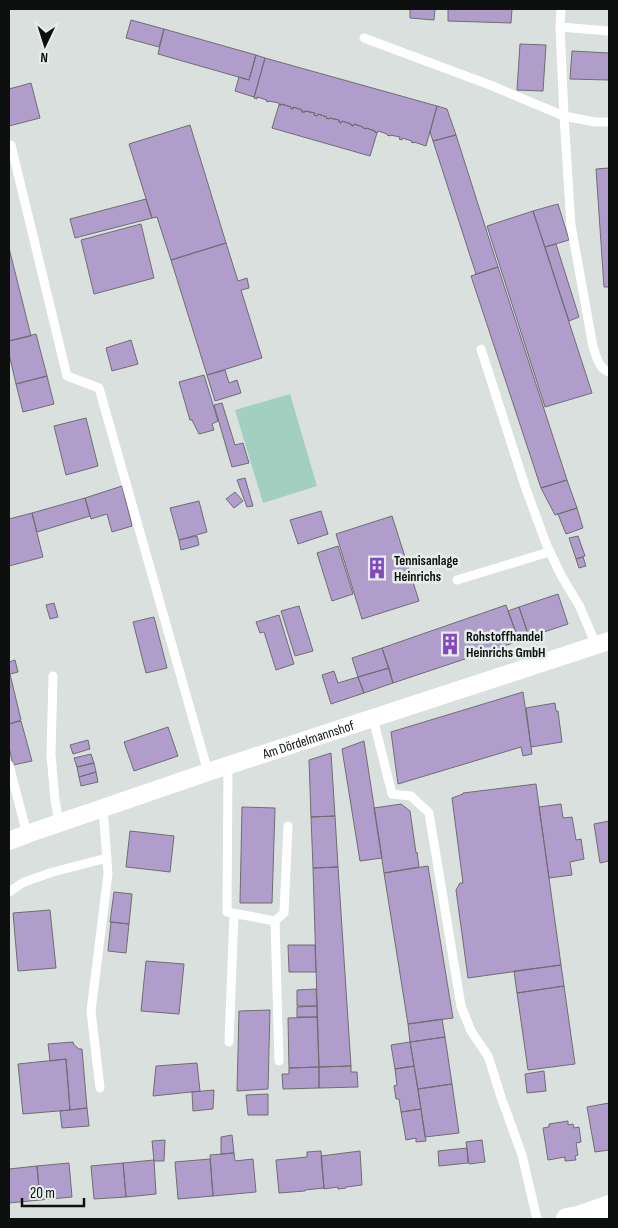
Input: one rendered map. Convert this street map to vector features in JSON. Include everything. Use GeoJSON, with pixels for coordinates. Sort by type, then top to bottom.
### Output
{"type":"FeatureCollection","features":[{"type":"Feature","properties":{"kind":"street","name":"Am Dördelmannshof"},"geometry":{"type":"LineString","coordinates":[[9,841],[59,822],[228,765],[602,643]]}},
{"type":"Feature","properties":{"kind":"street"},"geometry":{"type":"LineString","coordinates":[[566,1219],[609,1206]]}},
{"type":"Feature","properties":{"kind":"lane"},"geometry":{"type":"LineString","coordinates":[[561,9],[560,27],[564,116],[571,225],[593,347],[600,366],[609,372]]}},
{"type":"Feature","properties":{"kind":"lane"},"geometry":{"type":"LineString","coordinates":[[560,27],[609,31]]}},
{"type":"Feature","properties":{"kind":"lane"},"geometry":{"type":"LineString","coordinates":[[364,38],[482,82],[564,116],[595,122],[609,122]]}},
{"type":"Feature","properties":{"kind":"lane"},"geometry":{"type":"LineString","coordinates":[[11,145],[67,376],[99,388],[208,772]]}},
{"type":"Feature","properties":{"kind":"lane"},"geometry":{"type":"LineString","coordinates":[[481,350],[526,489],[549,552],[602,643]]}},
{"type":"Feature","properties":{"kind":"lane"},"geometry":{"type":"LineString","coordinates":[[457,580],[549,552]]}},
{"type":"Feature","properties":{"kind":"lane"},"geometry":{"type":"LineString","coordinates":[[54,676],[51,755],[54,800],[59,822]]}},
{"type":"Feature","properties":{"kind":"lane"},"geometry":{"type":"LineString","coordinates":[[373,718],[392,794],[411,796],[429,813],[462,1006],[471,1030],[488,1056],[522,1155],[537,1219]]}},
{"type":"Feature","properties":{"kind":"lane"},"geometry":{"type":"LineString","coordinates":[[9,764],[27,834]]}},
{"type":"Feature","properties":{"kind":"lane"},"geometry":{"type":"LineString","coordinates":[[228,765],[227,912],[275,921]]}},
{"type":"Feature","properties":{"kind":"lane"},"geometry":{"type":"LineString","coordinates":[[100,1088],[91,1011],[108,874],[103,808]]}},
{"type":"Feature","properties":{"kind":"lane"},"geometry":{"type":"LineString","coordinates":[[275,921],[284,913],[288,826]]}},
{"type":"Feature","properties":{"kind":"lane"},"geometry":{"type":"LineString","coordinates":[[9,892],[24,882],[53,872],[107,858]]}},
{"type":"Feature","properties":{"kind":"lane"},"geometry":{"type":"LineString","coordinates":[[228,1042],[234,914]]}},
{"type":"Feature","properties":{"kind":"lane"},"geometry":{"type":"LineString","coordinates":[[275,921],[279,1061]]}},
{"type":"Feature","properties":{"kind":"green space"},"geometry":{"type":"Polygon","coordinates":[[[290,394],[317,486],[263,503],[235,410],[290,394]]]}},
{"type":"Feature","properties":{"kind":"building"},"geometry":{"type":"Polygon","coordinates":[[[410,9],[435,9],[434,20],[410,18],[410,9]]]}},
{"type":"Feature","properties":{"kind":"building"},"geometry":{"type":"Polygon","coordinates":[[[448,9],[512,9],[511,23],[448,21],[448,9]]]}},
{"type":"Feature","properties":{"kind":"building"},"geometry":{"type":"Polygon","coordinates":[[[131,20],[164,29],[159,47],[126,38],[131,20]]]}},
{"type":"Feature","properties":{"kind":"building"},"geometry":{"type":"Polygon","coordinates":[[[164,29],[256,55],[249,80],[158,54],[164,29]]]}},
{"type":"Feature","properties":{"kind":"building"},"geometry":{"type":"Polygon","coordinates":[[[520,44],[546,45],[543,91],[517,90],[520,44]]]}},
{"type":"Feature","properties":{"kind":"building"},"geometry":{"type":"Polygon","coordinates":[[[572,51],[609,53],[609,80],[570,79],[572,51]]]}},
{"type":"Feature","properties":{"kind":"building"},"geometry":{"type":"Polygon","coordinates":[[[256,55],[265,58],[254,97],[235,91],[239,77],[249,80],[256,55]]]}},
{"type":"Feature","properties":{"kind":"building"},"geometry":{"type":"Polygon","coordinates":[[[265,58],[437,106],[426,146],[378,131],[377,133],[354,124],[353,126],[342,121],[341,123],[339,120],[329,119],[318,114],[317,116],[314,115],[315,113],[302,112],[302,110],[293,107],[293,109],[281,104],[279,105],[279,103],[269,102],[257,97],[257,99],[254,98],[265,58]]]}},
{"type":"Feature","properties":{"kind":"building"},"geometry":{"type":"Polygon","coordinates":[[[31,83],[40,118],[9,126],[9,89],[31,83]]]}},
{"type":"Feature","properties":{"kind":"building"},"geometry":{"type":"Polygon","coordinates":[[[281,104],[293,109],[293,107],[302,110],[302,112],[315,113],[314,115],[317,116],[318,114],[329,119],[339,120],[341,123],[342,121],[353,126],[354,124],[375,131],[377,133],[370,156],[272,128],[279,105],[281,104]]]}},
{"type":"Feature","properties":{"kind":"building"},"geometry":{"type":"Polygon","coordinates":[[[437,106],[447,109],[456,135],[433,141],[430,132],[437,106]]]}},
{"type":"Feature","properties":{"kind":"building"},"geometry":{"type":"Polygon","coordinates":[[[190,125],[226,243],[171,260],[157,217],[152,218],[129,144],[190,125]]]}},
{"type":"Feature","properties":{"kind":"building"},"geometry":{"type":"Polygon","coordinates":[[[456,135],[498,267],[476,274],[433,141],[456,135]]]}},
{"type":"Feature","properties":{"kind":"building"},"geometry":{"type":"Polygon","coordinates":[[[609,168],[609,287],[604,287],[596,169],[609,168]]]}},
{"type":"Feature","properties":{"kind":"building"},"geometry":{"type":"Polygon","coordinates":[[[146,199],[152,218],[75,238],[70,219],[146,199]]]}},
{"type":"Feature","properties":{"kind":"building"},"geometry":{"type":"Polygon","coordinates":[[[558,204],[569,240],[545,247],[533,211],[558,204]]]}},
{"type":"Feature","properties":{"kind":"building"},"geometry":{"type":"Polygon","coordinates":[[[533,211],[592,393],[545,407],[487,226],[533,211]]]}},
{"type":"Feature","properties":{"kind":"building"},"geometry":{"type":"Polygon","coordinates":[[[141,224],[154,278],[94,294],[81,240],[141,224]]]}},
{"type":"Feature","properties":{"kind":"building"},"geometry":{"type":"Polygon","coordinates":[[[226,243],[238,281],[247,278],[249,288],[241,290],[262,358],[207,375],[171,260],[226,243]]]}},
{"type":"Feature","properties":{"kind":"building"},"geometry":{"type":"Polygon","coordinates":[[[556,244],[579,317],[569,321],[545,247],[556,244]]]}},
{"type":"Feature","properties":{"kind":"building"},"geometry":{"type":"Polygon","coordinates":[[[9,248],[31,336],[9,341],[9,248]]]}},
{"type":"Feature","properties":{"kind":"building"},"geometry":{"type":"Polygon","coordinates":[[[498,267],[567,480],[541,488],[471,276],[498,267]]]}},
{"type":"Feature","properties":{"kind":"building"},"geometry":{"type":"Polygon","coordinates":[[[36,334],[47,376],[16,384],[9,354],[9,341],[36,334]]]}},
{"type":"Feature","properties":{"kind":"building"},"geometry":{"type":"Polygon","coordinates":[[[131,340],[138,364],[112,371],[106,348],[131,340]]]}},
{"type":"Feature","properties":{"kind":"building"},"geometry":{"type":"Polygon","coordinates":[[[225,370],[229,383],[237,380],[241,393],[215,401],[207,375],[225,370]]]}},
{"type":"Feature","properties":{"kind":"building"},"geometry":{"type":"Polygon","coordinates":[[[204,375],[218,421],[212,424],[214,430],[199,434],[192,420],[190,420],[179,382],[204,375]]]}},
{"type":"Feature","properties":{"kind":"building"},"geometry":{"type":"Polygon","coordinates":[[[47,376],[54,404],[23,412],[16,384],[47,376]]]}},
{"type":"Feature","properties":{"kind":"building"},"geometry":{"type":"Polygon","coordinates":[[[222,403],[235,445],[243,443],[249,463],[232,467],[214,405],[222,403]]]}},
{"type":"Feature","properties":{"kind":"building"},"geometry":{"type":"Polygon","coordinates":[[[86,418],[98,466],[66,475],[54,426],[86,418]]]}},
{"type":"Feature","properties":{"kind":"building"},"geometry":{"type":"Polygon","coordinates":[[[245,478],[253,506],[247,507],[237,480],[245,478]]]}},
{"type":"Feature","properties":{"kind":"building"},"geometry":{"type":"Polygon","coordinates":[[[567,480],[577,508],[555,515],[541,488],[567,480]]]}},
{"type":"Feature","properties":{"kind":"building"},"geometry":{"type":"Polygon","coordinates":[[[122,486],[132,526],[112,532],[107,514],[91,519],[85,498],[122,486]]]}},
{"type":"Feature","properties":{"kind":"building"},"geometry":{"type":"Polygon","coordinates":[[[235,492],[243,501],[234,508],[226,499],[235,492]]]}},
{"type":"Feature","properties":{"kind":"building"},"geometry":{"type":"Polygon","coordinates":[[[85,498],[90,516],[37,532],[32,513],[85,498]]]}},
{"type":"Feature","properties":{"kind":"building"},"geometry":{"type":"Polygon","coordinates":[[[199,501],[207,532],[179,540],[170,508],[199,501]]]}},
{"type":"Feature","properties":{"kind":"building"},"geometry":{"type":"Polygon","coordinates":[[[577,508],[583,528],[566,534],[558,514],[577,508]]]}},
{"type":"Feature","properties":{"kind":"building"},"geometry":{"type":"Polygon","coordinates":[[[321,511],[328,534],[298,544],[290,520],[321,511]]]}},
{"type":"Feature","properties":{"kind":"building"},"geometry":{"type":"Polygon","coordinates":[[[32,513],[43,557],[9,566],[9,519],[32,513]]]}},
{"type":"Feature","properties":{"kind":"building","name":"Tennisanlage Heinrichs"},"geometry":{"type":"Polygon","coordinates":[[[392,516],[419,601],[362,619],[336,534],[392,516]]]}},
{"type":"Feature","properties":{"kind":"building"},"geometry":{"type":"Polygon","coordinates":[[[197,536],[199,545],[181,550],[179,540],[197,536]]]}},
{"type":"Feature","properties":{"kind":"building"},"geometry":{"type":"Polygon","coordinates":[[[578,536],[585,556],[576,559],[569,538],[578,536]]]}},
{"type":"Feature","properties":{"kind":"building"},"geometry":{"type":"Polygon","coordinates":[[[338,546],[353,594],[332,601],[317,553],[338,546]]]}},
{"type":"Feature","properties":{"kind":"building"},"geometry":{"type":"Polygon","coordinates":[[[583,557],[586,566],[579,568],[576,559],[583,557]]]}},
{"type":"Feature","properties":{"kind":"building"},"geometry":{"type":"Polygon","coordinates":[[[558,594],[568,624],[529,637],[519,607],[558,594]]]}},
{"type":"Feature","properties":{"kind":"building"},"geometry":{"type":"Polygon","coordinates":[[[54,603],[58,617],[50,619],[46,605],[54,603]]]}},
{"type":"Feature","properties":{"kind":"building","name":"Rohstoffhandel Heinrichs GmbH"},"geometry":{"type":"Polygon","coordinates":[[[506,605],[519,641],[393,683],[382,648],[506,605]]]}},
{"type":"Feature","properties":{"kind":"building"},"geometry":{"type":"Polygon","coordinates":[[[299,606],[313,651],[295,656],[281,611],[299,606]]]}},
{"type":"Feature","properties":{"kind":"building"},"geometry":{"type":"Polygon","coordinates":[[[519,607],[529,637],[519,641],[508,611],[519,607]]]}},
{"type":"Feature","properties":{"kind":"building"},"geometry":{"type":"Polygon","coordinates":[[[279,615],[294,664],[276,670],[264,632],[260,633],[256,622],[279,615]]]}},
{"type":"Feature","properties":{"kind":"building"},"geometry":{"type":"Polygon","coordinates":[[[154,617],[167,668],[146,673],[133,622],[154,617]]]}},
{"type":"Feature","properties":{"kind":"building"},"geometry":{"type":"Polygon","coordinates":[[[382,648],[389,668],[358,677],[352,658],[382,648]]]}},
{"type":"Feature","properties":{"kind":"building"},"geometry":{"type":"Polygon","coordinates":[[[15,660],[18,672],[10,674],[21,720],[9,724],[9,662],[15,660]]]}},
{"type":"Feature","properties":{"kind":"building"},"geometry":{"type":"Polygon","coordinates":[[[389,668],[393,683],[364,693],[358,677],[389,668]]]}},
{"type":"Feature","properties":{"kind":"building"},"geometry":{"type":"Polygon","coordinates":[[[334,671],[338,683],[358,677],[364,693],[331,704],[322,675],[334,671]]]}},
{"type":"Feature","properties":{"kind":"building"},"geometry":{"type":"Polygon","coordinates":[[[523,692],[532,754],[523,756],[521,747],[398,784],[391,732],[523,692]]]}},
{"type":"Feature","properties":{"kind":"building"},"geometry":{"type":"Polygon","coordinates":[[[555,703],[556,711],[558,711],[562,742],[531,747],[526,708],[555,703]]]}},
{"type":"Feature","properties":{"kind":"building"},"geometry":{"type":"Polygon","coordinates":[[[21,721],[32,761],[13,765],[9,747],[9,724],[21,721]]]}},
{"type":"Feature","properties":{"kind":"building"},"geometry":{"type":"Polygon","coordinates":[[[168,727],[178,756],[134,771],[124,742],[168,727]]]}},
{"type":"Feature","properties":{"kind":"building"},"geometry":{"type":"Polygon","coordinates":[[[88,740],[90,749],[73,754],[70,745],[88,740]]]}},
{"type":"Feature","properties":{"kind":"building"},"geometry":{"type":"Polygon","coordinates":[[[364,741],[382,858],[360,861],[342,749],[364,741]]]}},
{"type":"Feature","properties":{"kind":"building"},"geometry":{"type":"Polygon","coordinates":[[[331,753],[335,816],[311,817],[309,760],[331,753]]]}},
{"type":"Feature","properties":{"kind":"building"},"geometry":{"type":"Polygon","coordinates":[[[91,754],[94,763],[77,767],[74,758],[91,754]]]}},
{"type":"Feature","properties":{"kind":"building"},"geometry":{"type":"Polygon","coordinates":[[[94,763],[96,772],[79,777],[77,767],[94,763]]]}},
{"type":"Feature","properties":{"kind":"building"},"geometry":{"type":"Polygon","coordinates":[[[96,772],[98,782],[81,786],[79,777],[96,772]]]}},
{"type":"Feature","properties":{"kind":"building"},"geometry":{"type":"Polygon","coordinates":[[[536,784],[561,965],[468,978],[456,890],[460,883],[463,883],[452,798],[463,793],[536,784]]]}},
{"type":"Feature","properties":{"kind":"building"},"geometry":{"type":"Polygon","coordinates":[[[401,804],[410,811],[419,867],[384,873],[374,808],[401,804]]]}},
{"type":"Feature","properties":{"kind":"building"},"geometry":{"type":"Polygon","coordinates":[[[561,804],[563,818],[572,817],[576,840],[581,839],[584,859],[570,862],[572,875],[549,878],[539,807],[561,804]]]}},
{"type":"Feature","properties":{"kind":"building"},"geometry":{"type":"Polygon","coordinates":[[[242,807],[275,808],[272,903],[240,903],[242,807]]]}},
{"type":"Feature","properties":{"kind":"building"},"geometry":{"type":"Polygon","coordinates":[[[335,816],[338,867],[313,868],[311,817],[335,816]]]}},
{"type":"Feature","properties":{"kind":"building"},"geometry":{"type":"Polygon","coordinates":[[[609,821],[609,861],[600,863],[594,824],[609,821]]]}},
{"type":"Feature","properties":{"kind":"building"},"geometry":{"type":"Polygon","coordinates":[[[130,831],[174,836],[170,872],[126,867],[130,831]]]}},
{"type":"Feature","properties":{"kind":"building"},"geometry":{"type":"Polygon","coordinates":[[[428,866],[453,1018],[408,1024],[384,873],[428,866]]]}},
{"type":"Feature","properties":{"kind":"building"},"geometry":{"type":"Polygon","coordinates":[[[338,867],[351,1066],[319,1067],[313,868],[338,867]]]}},
{"type":"Feature","properties":{"kind":"building"},"geometry":{"type":"Polygon","coordinates":[[[114,892],[132,894],[129,924],[110,922],[114,892]]]}},
{"type":"Feature","properties":{"kind":"building"},"geometry":{"type":"Polygon","coordinates":[[[50,910],[56,968],[18,971],[13,913],[50,910]]]}},
{"type":"Feature","properties":{"kind":"building"},"geometry":{"type":"Polygon","coordinates":[[[111,922],[129,924],[126,953],[108,951],[111,922]]]}},
{"type":"Feature","properties":{"kind":"building"},"geometry":{"type":"Polygon","coordinates":[[[288,945],[315,945],[316,972],[289,972],[288,945]]]}},
{"type":"Feature","properties":{"kind":"building"},"geometry":{"type":"Polygon","coordinates":[[[146,961],[184,964],[179,1014],[141,1011],[146,961]]]}},
{"type":"Feature","properties":{"kind":"building"},"geometry":{"type":"Polygon","coordinates":[[[561,965],[564,986],[517,993],[514,971],[561,965]]]}},
{"type":"Feature","properties":{"kind":"building"},"geometry":{"type":"Polygon","coordinates":[[[564,986],[575,1064],[528,1070],[517,993],[564,986]]]}},
{"type":"Feature","properties":{"kind":"building"},"geometry":{"type":"Polygon","coordinates":[[[316,989],[317,1006],[297,1006],[297,990],[316,989]]]}},
{"type":"Feature","properties":{"kind":"building"},"geometry":{"type":"Polygon","coordinates":[[[317,1006],[317,1017],[297,1017],[297,1007],[317,1006]]]}},
{"type":"Feature","properties":{"kind":"building"},"geometry":{"type":"Polygon","coordinates":[[[270,1010],[268,1089],[237,1091],[239,1011],[270,1010]]]}},
{"type":"Feature","properties":{"kind":"building"},"geometry":{"type":"Polygon","coordinates":[[[317,1017],[319,1067],[289,1068],[288,1018],[317,1017]]]}},
{"type":"Feature","properties":{"kind":"building"},"geometry":{"type":"Polygon","coordinates":[[[442,1019],[445,1037],[410,1042],[408,1024],[442,1019]]]}},
{"type":"Feature","properties":{"kind":"building"},"geometry":{"type":"Polygon","coordinates":[[[445,1037],[452,1084],[418,1089],[410,1042],[445,1037]]]}},
{"type":"Feature","properties":{"kind":"building"},"geometry":{"type":"Polygon","coordinates":[[[73,1042],[79,1049],[82,1049],[87,1108],[70,1110],[66,1059],[50,1061],[48,1044],[73,1042]]]}},
{"type":"Feature","properties":{"kind":"building"},"geometry":{"type":"Polygon","coordinates":[[[410,1042],[414,1066],[395,1069],[391,1045],[410,1042]]]}},
{"type":"Feature","properties":{"kind":"building"},"geometry":{"type":"Polygon","coordinates":[[[66,1059],[70,1110],[23,1114],[18,1064],[66,1059]]]}},
{"type":"Feature","properties":{"kind":"building"},"geometry":{"type":"Polygon","coordinates":[[[197,1063],[200,1091],[153,1096],[156,1066],[197,1063]]]}},
{"type":"Feature","properties":{"kind":"building"},"geometry":{"type":"Polygon","coordinates":[[[351,1066],[351,1072],[357,1072],[358,1087],[319,1088],[319,1067],[351,1066]]]}},
{"type":"Feature","properties":{"kind":"building"},"geometry":{"type":"Polygon","coordinates":[[[414,1066],[421,1109],[401,1112],[394,1086],[397,1085],[395,1069],[414,1066]]]}},
{"type":"Feature","properties":{"kind":"building"},"geometry":{"type":"Polygon","coordinates":[[[319,1067],[319,1088],[283,1089],[282,1074],[289,1074],[289,1068],[319,1067]]]}},
{"type":"Feature","properties":{"kind":"building"},"geometry":{"type":"Polygon","coordinates":[[[544,1071],[546,1091],[527,1093],[525,1074],[544,1071]]]}},
{"type":"Feature","properties":{"kind":"building"},"geometry":{"type":"Polygon","coordinates":[[[452,1084],[459,1133],[425,1137],[418,1089],[452,1084]]]}},
{"type":"Feature","properties":{"kind":"building"},"geometry":{"type":"Polygon","coordinates":[[[214,1090],[213,1109],[193,1111],[192,1092],[214,1090]]]}},
{"type":"Feature","properties":{"kind":"building"},"geometry":{"type":"Polygon","coordinates":[[[268,1094],[268,1115],[248,1115],[246,1095],[268,1094]]]}},
{"type":"Feature","properties":{"kind":"building"},"geometry":{"type":"Polygon","coordinates":[[[609,1103],[609,1150],[595,1152],[587,1107],[609,1103]]]}},
{"type":"Feature","properties":{"kind":"building"},"geometry":{"type":"Polygon","coordinates":[[[87,1108],[89,1126],[62,1128],[60,1111],[87,1108]]]}},
{"type":"Feature","properties":{"kind":"building"},"geometry":{"type":"Polygon","coordinates":[[[421,1109],[426,1141],[416,1142],[416,1138],[406,1140],[401,1112],[421,1109]]]}},
{"type":"Feature","properties":{"kind":"building"},"geometry":{"type":"Polygon","coordinates":[[[568,1121],[568,1125],[573,1124],[574,1128],[579,1127],[581,1142],[576,1143],[578,1155],[575,1156],[576,1160],[565,1161],[565,1157],[548,1160],[543,1128],[549,1127],[549,1124],[568,1121]]]}},
{"type":"Feature","properties":{"kind":"building"},"geometry":{"type":"Polygon","coordinates":[[[232,1135],[234,1153],[221,1154],[221,1137],[232,1135]]]}},
{"type":"Feature","properties":{"kind":"building"},"geometry":{"type":"Polygon","coordinates":[[[165,1140],[164,1161],[154,1161],[152,1141],[165,1140]]]}},
{"type":"Feature","properties":{"kind":"building"},"geometry":{"type":"Polygon","coordinates":[[[482,1140],[485,1162],[469,1164],[466,1142],[482,1140]]]}},
{"type":"Feature","properties":{"kind":"building"},"geometry":{"type":"Polygon","coordinates":[[[467,1148],[468,1163],[439,1166],[438,1151],[467,1148]]]}},
{"type":"Feature","properties":{"kind":"building"},"geometry":{"type":"Polygon","coordinates":[[[321,1151],[324,1188],[279,1193],[276,1160],[307,1157],[307,1152],[321,1151]]]}},
{"type":"Feature","properties":{"kind":"building"},"geometry":{"type":"Polygon","coordinates":[[[360,1151],[362,1185],[324,1189],[321,1156],[360,1151]]]}},
{"type":"Feature","properties":{"kind":"building"},"geometry":{"type":"Polygon","coordinates":[[[234,1153],[235,1161],[253,1159],[256,1192],[213,1196],[210,1155],[234,1153]]]}},
{"type":"Feature","properties":{"kind":"building"},"geometry":{"type":"Polygon","coordinates":[[[210,1159],[213,1196],[178,1199],[175,1162],[210,1159]]]}},
{"type":"Feature","properties":{"kind":"building"},"geometry":{"type":"Polygon","coordinates":[[[154,1160],[156,1194],[126,1197],[123,1163],[154,1160]]]}},
{"type":"Feature","properties":{"kind":"building"},"geometry":{"type":"Polygon","coordinates":[[[69,1163],[72,1197],[40,1200],[37,1166],[69,1163]]]}},
{"type":"Feature","properties":{"kind":"building"},"geometry":{"type":"Polygon","coordinates":[[[123,1163],[126,1197],[94,1199],[91,1166],[123,1163]]]}},
{"type":"Feature","properties":{"kind":"building"},"geometry":{"type":"Polygon","coordinates":[[[37,1166],[40,1200],[9,1203],[9,1169],[37,1166]]]}},
{"type":"Feature","properties":{"kind":"place","name":"Tennisanlage Heinrichs"},"geometry":{"type":"Point","coordinates":[377,568]}},
{"type":"Feature","properties":{"kind":"place","name":"Rohstoffhandel Heinrichs GmbH"},"geometry":{"type":"Point","coordinates":[450,644]}}]}
